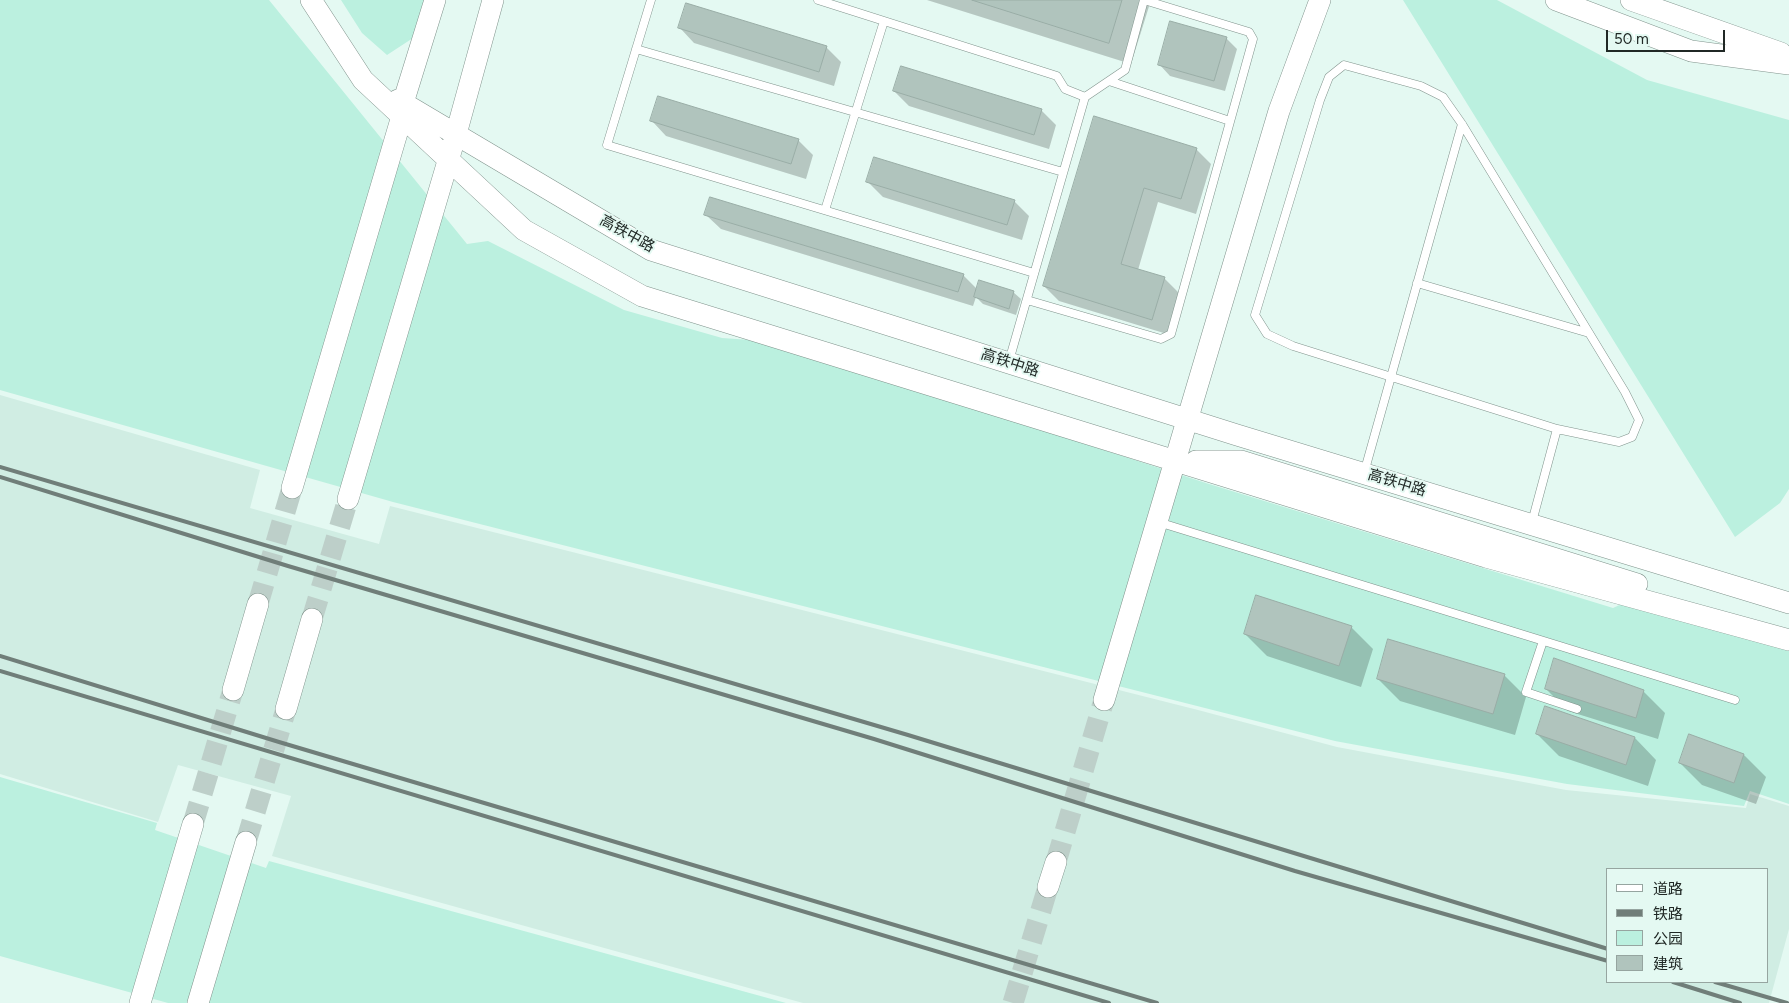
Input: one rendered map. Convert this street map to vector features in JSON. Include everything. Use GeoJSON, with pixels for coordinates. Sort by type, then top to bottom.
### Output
{"type":"FeatureCollection","features":[{"type":"Feature","properties":{"kind":"street","name":"高铁中路"},"geometry":{"type":"LineString","coordinates":[[311,0],[363,80],[402,110],[449,160],[524,230],[642,296],[1486,557],[1789,640]]}},
{"type":"Feature","properties":{"kind":"street"},"geometry":{"type":"LineString","coordinates":[[292,488],[435,0]]}},
{"type":"Feature","properties":{"kind":"street"},"geometry":{"type":"LineString","coordinates":[[348,499],[449,160],[493,0]]}},
{"type":"Feature","properties":{"kind":"street"},"geometry":{"type":"LineString","coordinates":[[1104,700],[1279,111],[1320,0]]}},
{"type":"Feature","properties":{"kind":"street"},"geometry":{"type":"LineString","coordinates":[[1556,0],[1691,51],[1789,64]]}},
{"type":"Feature","properties":{"kind":"street"},"geometry":{"type":"LineString","coordinates":[[1631,0],[1789,56]]}},
{"type":"Feature","properties":{"kind":"street","name":"高铁中路"},"geometry":{"type":"LineString","coordinates":[[402,110],[456,134],[651,250],[1186,419],[1789,603]]}},
{"type":"Feature","properties":{"kind":"street","name":"高铁中路"},"geometry":{"type":"LineString","coordinates":[[1176,461],[1241,461],[1789,631]]}},
{"type":"Feature","properties":{"kind":"street"},"geometry":{"type":"LineString","coordinates":[[233,690],[258,604]]}},
{"type":"Feature","properties":{"kind":"street"},"geometry":{"type":"LineString","coordinates":[[286,709],[312,619]]}},
{"type":"Feature","properties":{"kind":"street"},"geometry":{"type":"LineString","coordinates":[[140,1003],[193,824]]}},
{"type":"Feature","properties":{"kind":"street"},"geometry":{"type":"LineString","coordinates":[[198,1003],[246,842]]}},
{"type":"Feature","properties":{"kind":"street"},"geometry":{"type":"LineString","coordinates":[[1048,887],[1056,862]]}},
{"type":"Feature","properties":{"kind":"lane"},"geometry":{"type":"LineString","coordinates":[[651,0],[607,145],[1034,273]]}},
{"type":"Feature","properties":{"kind":"lane"},"geometry":{"type":"LineString","coordinates":[[818,0],[1057,76],[1065,89],[1085,97]]}},
{"type":"Feature","properties":{"kind":"lane"},"geometry":{"type":"LineString","coordinates":[[1008,363],[1085,97],[1125,70],[1144,0],[1249,32],[1253,39],[1171,334],[1161,339],[1027,300]]}},
{"type":"Feature","properties":{"kind":"lane"},"geometry":{"type":"LineString","coordinates":[[825,210],[884,21]]}},
{"type":"Feature","properties":{"kind":"lane"},"geometry":{"type":"LineString","coordinates":[[636,49],[1063,172]]}},
{"type":"Feature","properties":{"kind":"lane"},"geometry":{"type":"LineString","coordinates":[[1344,65],[1421,86],[1443,97],[1462,124],[1589,333],[1625,392],[1639,420],[1632,437],[1619,442],[1557,429],[1292,346],[1267,334],[1255,314],[1329,77],[1344,65]]}},
{"type":"Feature","properties":{"kind":"lane"},"geometry":{"type":"LineString","coordinates":[[1109,81],[1230,122]]}},
{"type":"Feature","properties":{"kind":"lane"},"geometry":{"type":"LineString","coordinates":[[1364,473],[1462,124]]}},
{"type":"Feature","properties":{"kind":"lane"},"geometry":{"type":"LineString","coordinates":[[1417,283],[1589,333]]}},
{"type":"Feature","properties":{"kind":"lane"},"geometry":{"type":"LineString","coordinates":[[1532,524],[1557,429]]}},
{"type":"Feature","properties":{"kind":"lane"},"geometry":{"type":"LineString","coordinates":[[1158,522],[1734,700]]}},
{"type":"Feature","properties":{"kind":"lane"},"geometry":{"type":"LineString","coordinates":[[1542,641],[1526,692],[1577,710]]}},
{"type":"Feature","properties":{"kind":"shaded area"},"geometry":{"type":"Polygon","coordinates":[[[0,395],[260,470],[250,508],[379,544],[390,506],[1198,710],[1337,747],[1566,790],[1746,808],[1750,794],[1789,806],[1789,929],[1769,1003],[803,1003],[272,856],[291,796],[178,765],[158,822],[0,774],[0,395]]]}},
{"type":"Feature","properties":{"kind":"green space"},"geometry":{"type":"Polygon","coordinates":[[[0,0],[269,0],[467,244],[488,241],[624,310],[722,338],[766,341],[1209,484],[1613,608],[1626,602],[1789,648],[1789,804],[1750,791],[1744,806],[1567,784],[1335,741],[393,502],[0,390],[0,0]]]}},
{"type":"Feature","properties":{"kind":"green space"},"geometry":{"type":"Polygon","coordinates":[[[341,0],[425,0],[413,38],[387,55],[362,33],[341,0]]]}},
{"type":"Feature","properties":{"kind":"green space"},"geometry":{"type":"Polygon","coordinates":[[[1403,0],[1497,0],[1647,80],[1789,120],[1789,489],[1780,503],[1735,537],[1403,0]]]}},
{"type":"Feature","properties":{"kind":"green space"},"geometry":{"type":"Polygon","coordinates":[[[0,777],[157,823],[155,830],[266,868],[269,861],[786,1003],[168,1003],[0,956],[0,777]]]}},
{"type":"Feature","properties":{"kind":"building"},"geometry":{"type":"Polygon","coordinates":[[[972,0],[1122,0],[1109,43],[972,0]]]}},
{"type":"Feature","properties":{"kind":"building"},"geometry":{"type":"Polygon","coordinates":[[[686,3],[827,46],[819,72],[678,28],[686,3]]]}},
{"type":"Feature","properties":{"kind":"building"},"geometry":{"type":"Polygon","coordinates":[[[1170,21],[1227,37],[1214,81],[1158,65],[1170,21]]]}},
{"type":"Feature","properties":{"kind":"building"},"geometry":{"type":"Polygon","coordinates":[[[901,66],[1042,109],[1034,135],[893,91],[901,66]]]}},
{"type":"Feature","properties":{"kind":"building"},"geometry":{"type":"Polygon","coordinates":[[[658,96],[799,139],[791,164],[650,121],[658,96]]]}},
{"type":"Feature","properties":{"kind":"building"},"geometry":{"type":"Polygon","coordinates":[[[1094,116],[1197,148],[1181,199],[1144,188],[1121,264],[1165,277],[1152,320],[1043,286],[1094,116]]]}},
{"type":"Feature","properties":{"kind":"building"},"geometry":{"type":"Polygon","coordinates":[[[874,157],[1015,200],[1007,225],[866,182],[874,157]]]}},
{"type":"Feature","properties":{"kind":"building"},"geometry":{"type":"Polygon","coordinates":[[[710,197],[964,274],[958,292],[704,215],[710,197]]]}},
{"type":"Feature","properties":{"kind":"building"},"geometry":{"type":"Polygon","coordinates":[[[979,280],[1014,291],[1009,309],[974,297],[979,280]]]}},
{"type":"Feature","properties":{"kind":"building"},"geometry":{"type":"Polygon","coordinates":[[[1256,595],[1352,626],[1339,666],[1244,634],[1256,595]]]}},
{"type":"Feature","properties":{"kind":"building"},"geometry":{"type":"Polygon","coordinates":[[[1388,639],[1505,674],[1493,714],[1377,679],[1388,639]]]}},
{"type":"Feature","properties":{"kind":"building"},"geometry":{"type":"Polygon","coordinates":[[[1554,658],[1644,690],[1636,718],[1545,689],[1554,658]]]}},
{"type":"Feature","properties":{"kind":"building"},"geometry":{"type":"Polygon","coordinates":[[[1545,706],[1635,737],[1626,765],[1536,734],[1545,706]]]}},
{"type":"Feature","properties":{"kind":"building"},"geometry":{"type":"Polygon","coordinates":[[[1689,734],[1744,754],[1734,783],[1679,763],[1689,734]]]}},
{"type":"Feature","properties":{"kind":"tunnel"},"geometry":{"type":"LineString","coordinates":[[258,604],[292,488]]}},
{"type":"Feature","properties":{"kind":"tunnel"},"geometry":{"type":"LineString","coordinates":[[312,619],[348,499]]}},
{"type":"Feature","properties":{"kind":"tunnel"},"geometry":{"type":"LineString","coordinates":[[193,824],[233,690]]}},
{"type":"Feature","properties":{"kind":"tunnel"},"geometry":{"type":"LineString","coordinates":[[1056,862],[1104,700]]}},
{"type":"Feature","properties":{"kind":"tunnel"},"geometry":{"type":"LineString","coordinates":[[246,842],[286,709]]}},
{"type":"Feature","properties":{"kind":"tunnel"},"geometry":{"type":"LineString","coordinates":[[1013,1003],[1048,887]]}},
{"type":"Feature","properties":{"kind":"railway"},"geometry":{"type":"LineString","coordinates":[[0,467],[908,735],[1606,948]]}},
{"type":"Feature","properties":{"kind":"railway"},"geometry":{"type":"LineString","coordinates":[[0,477],[288,566],[874,739],[1295,871],[1606,960]]}},
{"type":"Feature","properties":{"kind":"railway"},"geometry":{"type":"LineString","coordinates":[[0,656],[279,742],[1157,1003]]}},
{"type":"Feature","properties":{"kind":"railway"},"geometry":{"type":"LineString","coordinates":[[0,671],[1109,1003]]}},
{"type":"Feature","properties":{"kind":"railway"},"geometry":{"type":"LineString","coordinates":[[1676,983],[1740,1003]]}},
{"type":"Feature","properties":{"kind":"railway"},"geometry":{"type":"LineString","coordinates":[[1718,983],[1787,1003]]}}]}
